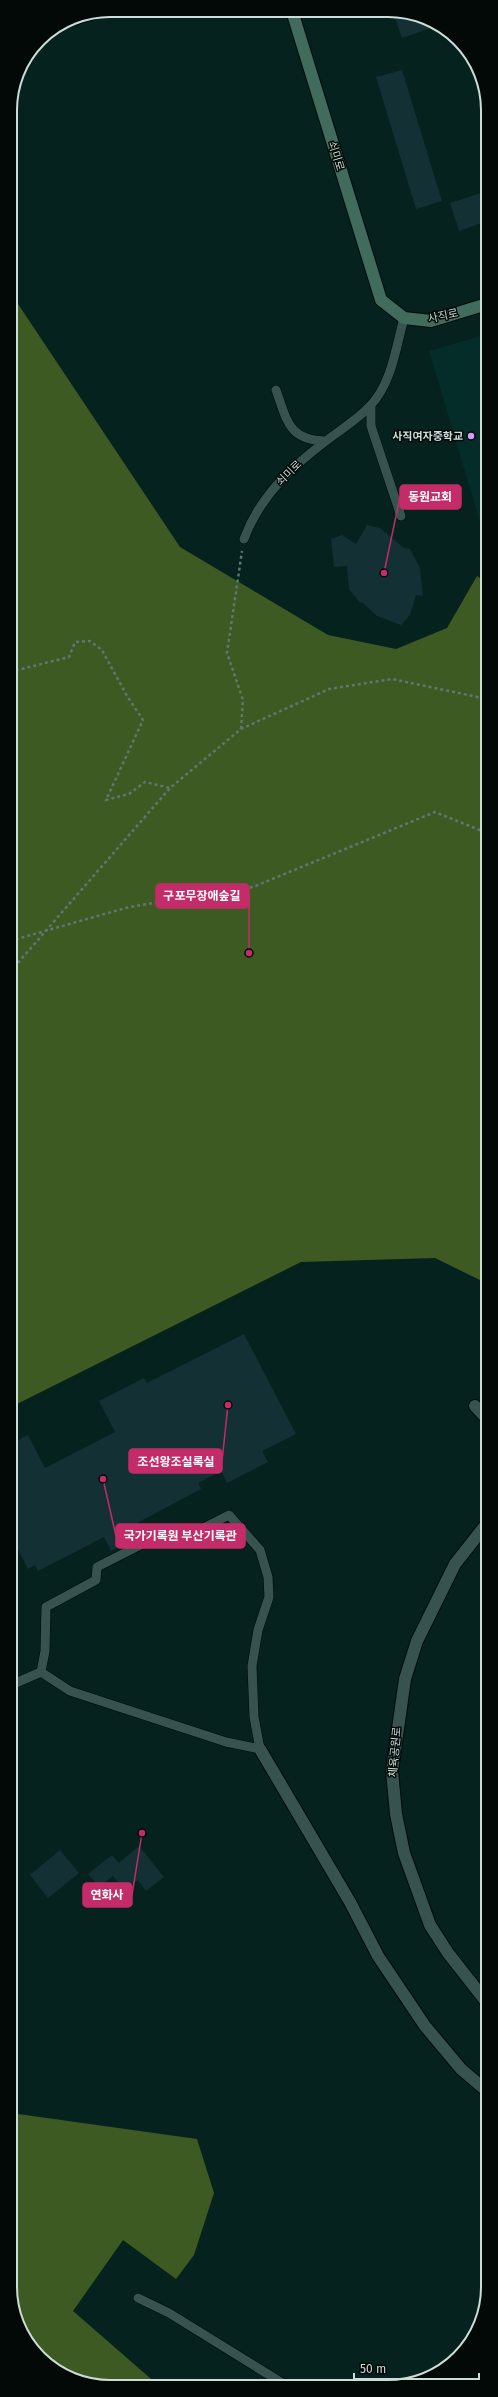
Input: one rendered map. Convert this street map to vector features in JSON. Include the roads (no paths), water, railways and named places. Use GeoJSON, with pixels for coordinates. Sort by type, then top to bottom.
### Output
{"type":"FeatureCollection","features":[{"type":"Feature","properties":{"kind":"main road","name":"쇠미로"},"geometry":{"type":"LineString","coordinates":[[294,17],[381,300],[404,318]]}},
{"type":"Feature","properties":{"kind":"main road","name":"사직로"},"geometry":{"type":"LineString","coordinates":[[404,318],[431,321],[481,306]]}},
{"type":"Feature","properties":{"kind":"street"},"geometry":{"type":"LineString","coordinates":[[475,1406],[481,1412]]}},
{"type":"Feature","properties":{"kind":"street","name":"체육공원로"},"geometry":{"type":"LineString","coordinates":[[481,1531],[455,1564],[417,1641],[405,1679],[392,1771],[396,1814],[404,1853],[430,1925],[448,1953],[481,1995]]}},
{"type":"Feature","properties":{"kind":"street"},"geometry":{"type":"LineString","coordinates":[[260,1749],[350,1902],[378,1956],[425,2026],[461,2069],[481,2086]]}},
{"type":"Feature","properties":{"kind":"lane","name":"쇠미로"},"geometry":{"type":"LineString","coordinates":[[244,539],[252,518],[265,498],[289,472],[325,441],[371,406],[389,374],[404,318]]}},
{"type":"Feature","properties":{"kind":"lane"},"geometry":{"type":"LineString","coordinates":[[276,390],[288,423],[296,434],[309,441],[325,441]]}},
{"type":"Feature","properties":{"kind":"lane"},"geometry":{"type":"LineString","coordinates":[[371,406],[371,426],[401,516]]}},
{"type":"Feature","properties":{"kind":"lane"},"geometry":{"type":"LineString","coordinates":[[229,1516],[260,1550],[268,1577],[269,1597],[258,1630],[252,1666],[254,1717],[260,1749],[226,1742],[70,1692],[41,1672],[45,1650],[46,1607],[96,1580],[97,1567],[160,1535],[176,1542],[229,1516]]}},
{"type":"Feature","properties":{"kind":"lane"},"geometry":{"type":"LineString","coordinates":[[17,1682],[41,1672]]}},
{"type":"Feature","properties":{"kind":"lane"},"geometry":{"type":"LineString","coordinates":[[138,2298],[169,2313],[278,2380]]}},
{"type":"Feature","properties":{"kind":"place","name":"사직여자중학교"},"geometry":{"type":"Point","coordinates":[471,436]}},
{"type":"Feature","properties":{"kind":"place","name":"동원교회"},"geometry":{"type":"Point","coordinates":[384,573]}},
{"type":"Feature","properties":{"kind":"place","name":"구포무장애숲길"},"geometry":{"type":"Point","coordinates":[249,953]}},
{"type":"Feature","properties":{"kind":"place","name":"조선왕조실록실"},"geometry":{"type":"Point","coordinates":[228,1405]}},
{"type":"Feature","properties":{"kind":"place","name":"국가기록원 부산기록관"},"geometry":{"type":"Point","coordinates":[103,1479]}},
{"type":"Feature","properties":{"kind":"place","name":"연화사"},"geometry":{"type":"Point","coordinates":[142,1833]}}]}
